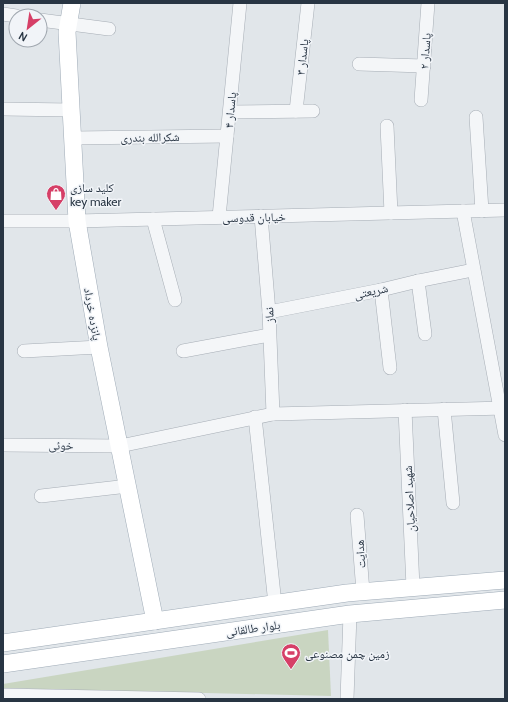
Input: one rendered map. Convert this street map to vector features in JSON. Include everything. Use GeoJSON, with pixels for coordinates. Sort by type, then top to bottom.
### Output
{"type":"FeatureCollection","features":[{"type":"Feature","properties":{"kind":"main road","name":"پانزده خرداد"},"geometry":{"type":"LineString","coordinates":[[72,3],[67,32],[77,221],[99,348],[155,621]]}},
{"type":"Feature","properties":{"kind":"main road","name":"بلوار طالقانی"},"geometry":{"type":"LineString","coordinates":[[3,643],[355,592],[505,580]]}},
{"type":"Feature","properties":{"kind":"main road"},"geometry":{"type":"LineString","coordinates":[[350,614],[355,592]]}},
{"type":"Feature","properties":{"kind":"main road","name":"بلوار طالقانی"},"geometry":{"type":"LineString","coordinates":[[3,664],[350,614],[505,600]]}},
{"type":"Feature","properties":{"kind":"street","name":"پاسدار ۴"},"geometry":{"type":"LineString","coordinates":[[219,218],[240,3]]}},
{"type":"Feature","properties":{"kind":"street","name":"پاسدار ۳"},"geometry":{"type":"LineString","coordinates":[[296,111],[308,3]]}},
{"type":"Feature","properties":{"kind":"street","name":"پاسدار ۲"},"geometry":{"type":"LineString","coordinates":[[421,100],[428,3]]}},
{"type":"Feature","properties":{"kind":"street"},"geometry":{"type":"LineString","coordinates":[[48,21],[109,29]]}},
{"type":"Feature","properties":{"kind":"street"},"geometry":{"type":"LineString","coordinates":[[359,64],[424,66]]}},
{"type":"Feature","properties":{"kind":"street"},"geometry":{"type":"LineString","coordinates":[[3,109],[71,110]]}},
{"type":"Feature","properties":{"kind":"street"},"geometry":{"type":"LineString","coordinates":[[230,112],[313,111]]}},
{"type":"Feature","properties":{"kind":"street"},"geometry":{"type":"LineString","coordinates":[[476,118],[482,211]]}},
{"type":"Feature","properties":{"kind":"street"},"geometry":{"type":"LineString","coordinates":[[387,126],[391,213]]}},
{"type":"Feature","properties":{"kind":"street","name":"شکرالله بندری"},"geometry":{"type":"LineString","coordinates":[[73,138],[227,136]]}},
{"type":"Feature","properties":{"kind":"street","name":"خیابان قدوسی"},"geometry":{"type":"LineString","coordinates":[[3,221],[219,218],[505,210]]}},
{"type":"Feature","properties":{"kind":"street"},"geometry":{"type":"LineString","coordinates":[[463,211],[473,270],[503,408],[505,435]]}},
{"type":"Feature","properties":{"kind":"street","name":"نماز"},"geometry":{"type":"LineString","coordinates":[[261,216],[269,312],[273,414]]}},
{"type":"Feature","properties":{"kind":"street"},"geometry":{"type":"LineString","coordinates":[[152,219],[175,300]]}},
{"type":"Feature","properties":{"kind":"street","name":"شریعتی"},"geometry":{"type":"LineString","coordinates":[[269,312],[473,270]]}},
{"type":"Feature","properties":{"kind":"street"},"geometry":{"type":"LineString","coordinates":[[418,281],[425,334]]}},
{"type":"Feature","properties":{"kind":"street"},"geometry":{"type":"LineString","coordinates":[[381,290],[390,368]]}},
{"type":"Feature","properties":{"kind":"street"},"geometry":{"type":"LineString","coordinates":[[183,351],[269,335]]}},
{"type":"Feature","properties":{"kind":"street"},"geometry":{"type":"LineString","coordinates":[[24,351],[99,348]]}},
{"type":"Feature","properties":{"kind":"street","name":"خوئی"},"geometry":{"type":"LineString","coordinates":[[3,444],[120,446],[273,414],[503,408]]}},
{"type":"Feature","properties":{"kind":"street"},"geometry":{"type":"LineString","coordinates":[[444,409],[453,503]]}},
{"type":"Feature","properties":{"kind":"street","name":"شهید اصلاحیان"},"geometry":{"type":"LineString","coordinates":[[405,410],[413,587]]}},
{"type":"Feature","properties":{"kind":"street"},"geometry":{"type":"LineString","coordinates":[[255,417],[275,604]]}},
{"type":"Feature","properties":{"kind":"street"},"geometry":{"type":"LineString","coordinates":[[41,496],[128,486]]}},
{"type":"Feature","properties":{"kind":"street","name":"هدایت"},"geometry":{"type":"LineString","coordinates":[[355,592],[358,515]]}},
{"type":"Feature","properties":{"kind":"street"},"geometry":{"type":"LineString","coordinates":[[347,699],[350,614]]}},
{"type":"Feature","properties":{"kind":"street"},"geometry":{"type":"LineString","coordinates":[[3,695],[199,699]]}},
{"type":"Feature","properties":{"kind":"green space"},"geometry":{"type":"Polygon","coordinates":[[[328,630],[331,696],[3,688],[3,684],[328,630]]]}},
{"type":"Feature","properties":{"kind":"place","name":"کلید سازی key maker"},"geometry":{"type":"Point","coordinates":[56,211]}},
{"type":"Feature","properties":{"kind":"place","name":"زمین چمن مصنوعی"},"geometry":{"type":"Point","coordinates":[291,670]}}]}
